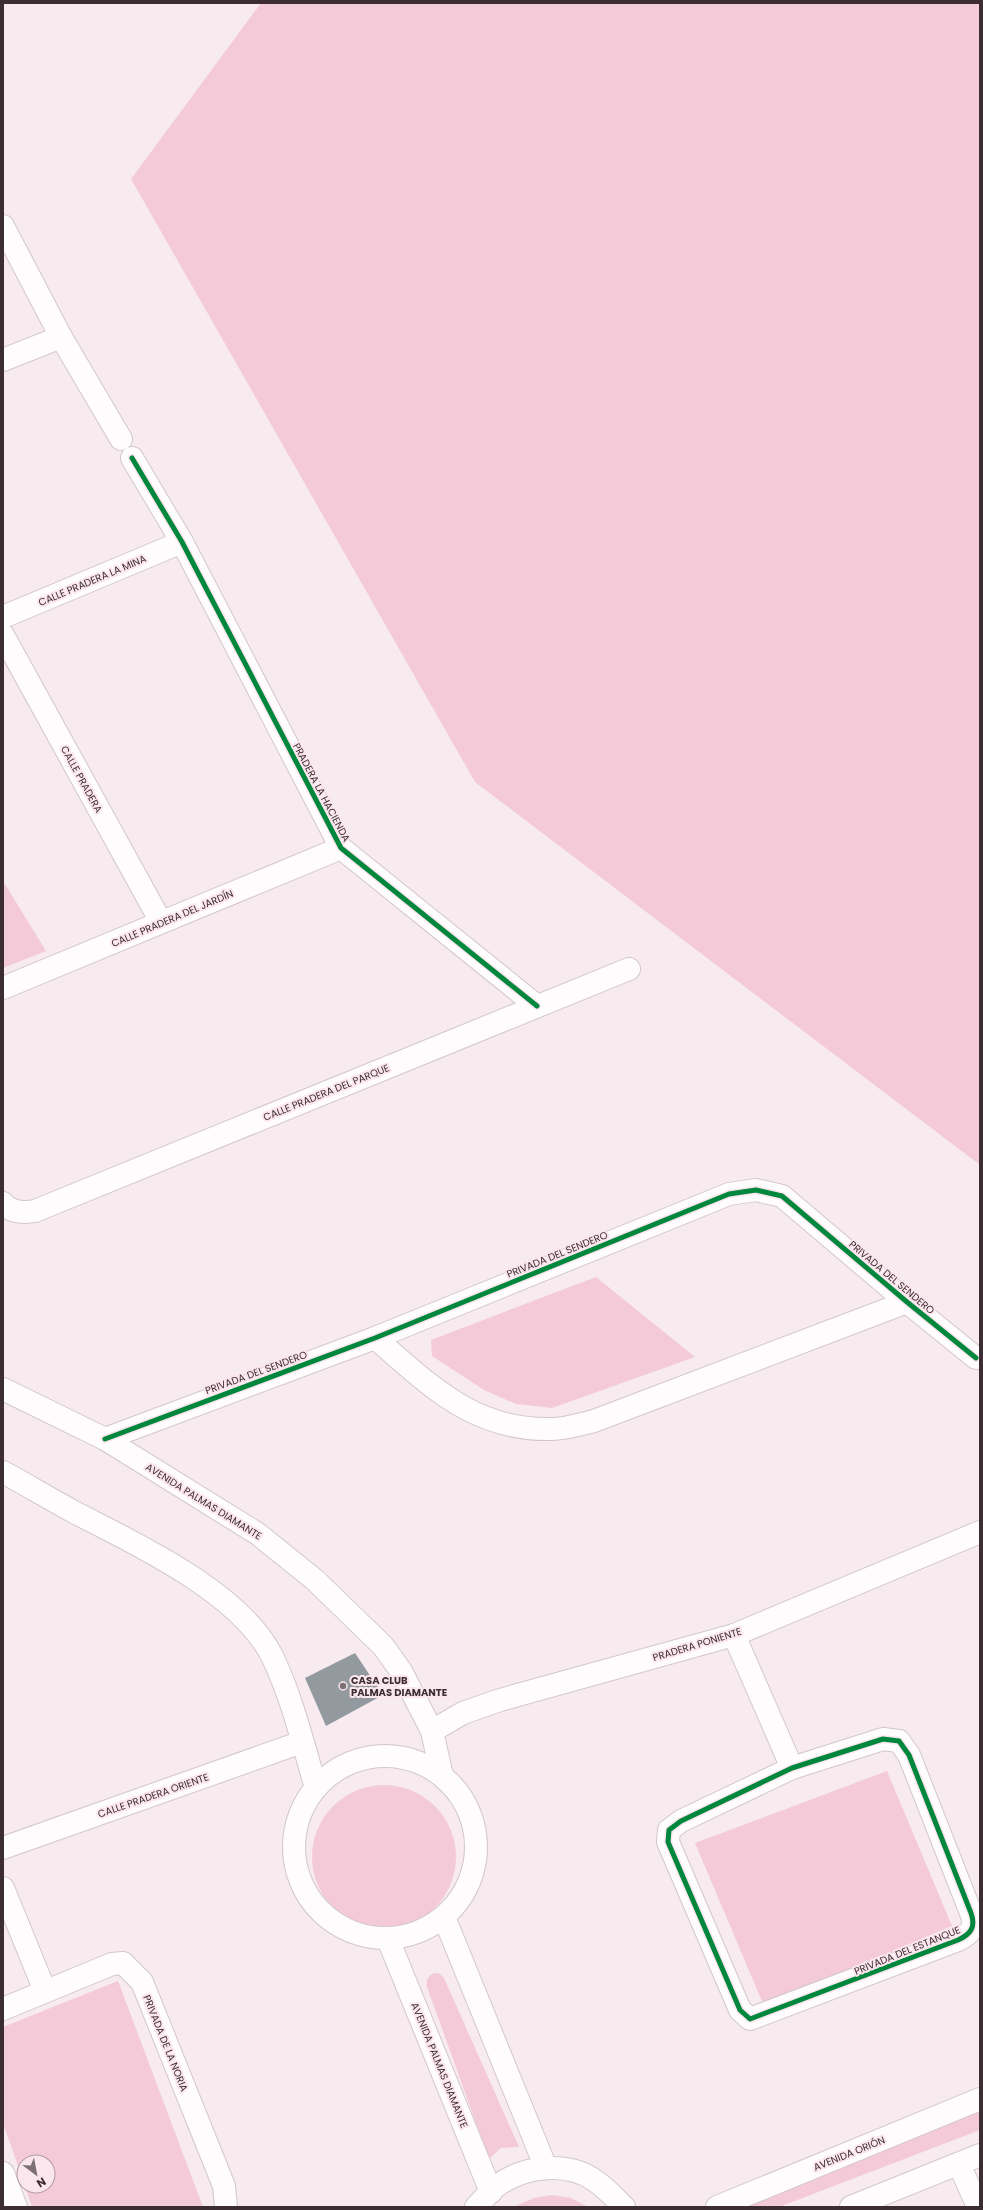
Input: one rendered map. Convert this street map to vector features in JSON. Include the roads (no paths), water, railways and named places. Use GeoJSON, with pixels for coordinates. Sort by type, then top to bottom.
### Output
{"type":"FeatureCollection","features":[{"type":"Feature","properties":{"kind":"street"},"geometry":{"type":"LineString","coordinates":[[3,226],[61,337],[121,439]]}},
{"type":"Feature","properties":{"kind":"street"},"geometry":{"type":"LineString","coordinates":[[3,360],[61,337]]}},
{"type":"Feature","properties":{"kind":"street","name":"PRADERA LA HACIENDA"},"geometry":{"type":"LineString","coordinates":[[132,458],[182,542],[341,848],[537,1006]]}},
{"type":"Feature","properties":{"kind":"street","name":"CALLE PRADERA LA MINA"},"geometry":{"type":"LineString","coordinates":[[3,617],[182,542]]}},
{"type":"Feature","properties":{"kind":"street","name":"CALLE PRADERA"},"geometry":{"type":"LineString","coordinates":[[3,636],[161,922]]}},
{"type":"Feature","properties":{"kind":"street","name":"CALLE PRADERA DEL JARDÍN"},"geometry":{"type":"LineString","coordinates":[[3,988],[341,848]]}},
{"type":"Feature","properties":{"kind":"street","name":"CALLE PRADERA DEL PARQUE"},"geometry":{"type":"LineString","coordinates":[[3,1203],[6,1207],[22,1213],[51,1204],[629,969]]}},
{"type":"Feature","properties":{"kind":"street","name":"PRIVADA DEL SENDERO"},"geometry":{"type":"LineString","coordinates":[[105,1439],[376,1338],[729,1194],[742,1191],[756,1190],[782,1196],[907,1302],[976,1358]]}},
{"type":"Feature","properties":{"kind":"street","name":"PRIVADA DEL SENDERO"},"geometry":{"type":"LineString","coordinates":[[376,1338],[442,1395],[470,1412],[514,1426],[552,1429],[594,1421],[907,1302]]}},
{"type":"Feature","properties":{"kind":"street","name":"AVENIDA PALMAS DIAMANTE"},"geometry":{"type":"LineString","coordinates":[[3,1388],[105,1439],[258,1534],[314,1580],[383,1646],[401,1671],[432,1731],[442,1776]]}},
{"type":"Feature","properties":{"kind":"street"},"geometry":{"type":"LineString","coordinates":[[3,1472],[146,1549],[228,1602],[248,1622],[271,1655],[290,1701],[316,1788]]}},
{"type":"Feature","properties":{"kind":"street","name":"PRADERA PONIENTE"},"geometry":{"type":"LineString","coordinates":[[432,1731],[463,1713],[500,1700],[734,1635],[980,1532]]}},
{"type":"Feature","properties":{"kind":"street"},"geometry":{"type":"LineString","coordinates":[[734,1635],[792,1768]]}},
{"type":"Feature","properties":{"kind":"street","name":"PRIVADA DEL ESTANQUE"},"geometry":{"type":"LineString","coordinates":[[882,1739],[899,1741],[909,1755],[974,1921],[973,1929],[967,1936],[958,1940],[750,2020],[740,2010],[668,1842],[668,1835],[669,1830],[675,1824],[792,1768],[882,1739]]}},
{"type":"Feature","properties":{"kind":"street","name":"CALLE PRADERA ORIENTE"},"geometry":{"type":"LineString","coordinates":[[3,1848],[302,1742]]}},
{"type":"Feature","properties":{"kind":"street"},"geometry":{"type":"LineString","coordinates":[[375,1756],[398,1756],[418,1762],[442,1776],[460,1794],[471,1817],[476,1842],[473,1867],[464,1891],[444,1917],[411,1933],[388,1939],[369,1936],[349,1930],[330,1919],[314,1905],[303,1887],[296,1867],[294,1846],[296,1832],[304,1806],[316,1788],[332,1772],[346,1765],[375,1756]]}},
{"type":"Feature","properties":{"kind":"street"},"geometry":{"type":"LineString","coordinates":[[3,1888],[45,1991]]}},
{"type":"Feature","properties":{"kind":"street"},"geometry":{"type":"LineString","coordinates":[[444,1917],[546,2168]]}},
{"type":"Feature","properties":{"kind":"street","name":"AVENIDA PALMAS DIAMANTE"},"geometry":{"type":"LineString","coordinates":[[388,1939],[491,2192]]}},
{"type":"Feature","properties":{"kind":"street","name":"PRIVADA DE LA NORIA"},"geometry":{"type":"LineString","coordinates":[[3,2009],[112,1964],[123,1963],[142,1982],[224,2186],[226,2207]]}},
{"type":"Feature","properties":{"kind":"street","name":"AVENIDA ORIÓN"},"geometry":{"type":"LineString","coordinates":[[717,2207],[980,2099]]}},
{"type":"Feature","properties":{"kind":"street"},"geometry":{"type":"LineString","coordinates":[[851,2207],[980,2155]]}},
{"type":"Feature","properties":{"kind":"street"},"geometry":{"type":"LineString","coordinates":[[959,2164],[978,2207]]}},
{"type":"Feature","properties":{"kind":"street"},"geometry":{"type":"LineString","coordinates":[[476,2207],[498,2185],[521,2174],[546,2168],[572,2170],[594,2179],[624,2207]]}},
{"type":"Feature","properties":{"kind":"street"},"geometry":{"type":"LineString","coordinates":[[3,2173],[16,2207]]}},
{"type":"Feature","properties":{"kind":"place","name":"CASA CLUB PALMAS DIAMANTE"},"geometry":{"type":"Point","coordinates":[343,1686]}}]}
